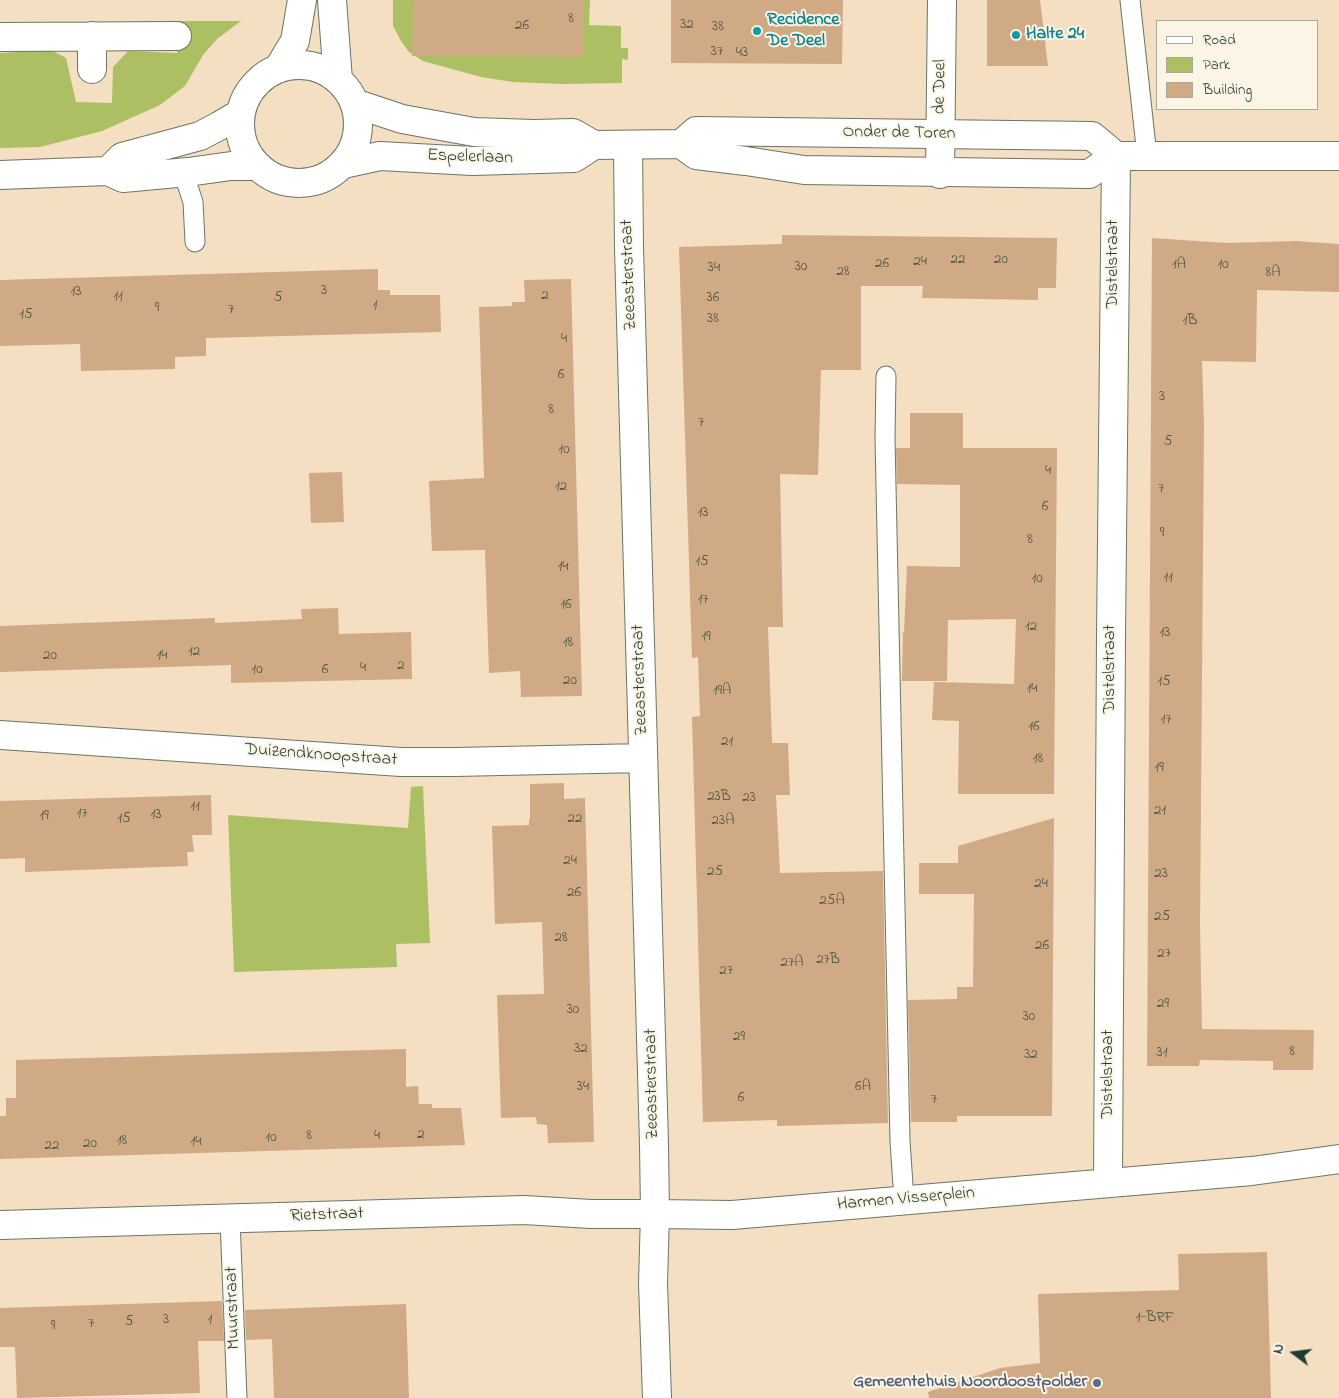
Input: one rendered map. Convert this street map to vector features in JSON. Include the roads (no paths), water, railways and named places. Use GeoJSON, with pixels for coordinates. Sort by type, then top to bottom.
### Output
{"type":"FeatureCollection","features":[{"type":"Feature","properties":{"kind":"street"},"geometry":{"type":"LineString","coordinates":[[278,69],[295,41],[302,0]]}},
{"type":"Feature","properties":{"kind":"street"},"geometry":{"type":"LineString","coordinates":[[332,0],[338,80]]}},
{"type":"Feature","properties":{"kind":"street","name":"de Deel"},"geometry":{"type":"LineString","coordinates":[[940,174],[942,0]]}},
{"type":"Feature","properties":{"kind":"street"},"geometry":{"type":"LineString","coordinates":[[92,36],[92,69]]}},
{"type":"Feature","properties":{"kind":"street"},"geometry":{"type":"LineString","coordinates":[[0,37],[177,36]]}},
{"type":"Feature","properties":{"kind":"street"},"geometry":{"type":"LineString","coordinates":[[294,65],[310,66],[325,71],[338,80],[347,90],[354,103],[358,118],[357,135],[352,151],[343,164],[323,178],[300,184],[284,182],[269,176],[256,166],[242,141],[240,127],[241,112],[246,98],[254,86],[265,76],[278,69],[294,65]]}},
{"type":"Feature","properties":{"kind":"street","name":"Espelerlaan"},"geometry":{"type":"LineString","coordinates":[[354,103],[402,119],[474,132],[573,133],[594,145],[628,145]]}},
{"type":"Feature","properties":{"kind":"street"},"geometry":{"type":"LineString","coordinates":[[108,171],[122,157],[200,136],[241,112]]}},
{"type":"Feature","properties":{"kind":"street","name":"Onder de Toren"},"geometry":{"type":"LineString","coordinates":[[681,144],[696,131],[1092,136],[1116,156]]}},
{"type":"Feature","properties":{"kind":"street"},"geometry":{"type":"LineString","coordinates":[[628,145],[681,144],[696,155],[760,163],[790,169],[940,174],[1090,174],[1116,156],[1339,156]]}},
{"type":"Feature","properties":{"kind":"street","name":"Espelerlaan"},"geometry":{"type":"LineString","coordinates":[[343,164],[380,156],[472,161],[574,158],[594,145]]}},
{"type":"Feature","properties":{"kind":"street","name":"Zeeasterstraat"},"geometry":{"type":"LineString","coordinates":[[628,145],[629,248],[655,1214]]}},
{"type":"Feature","properties":{"kind":"street","name":"Distelstraat"},"geometry":{"type":"LineString","coordinates":[[1108,1183],[1116,156]]}},
{"type":"Feature","properties":{"kind":"street"},"geometry":{"type":"LineString","coordinates":[[0,175],[108,171],[123,178],[231,166],[256,166]]}},
{"type":"Feature","properties":{"kind":"street","name":"Duizendknoopstraat"},"geometry":{"type":"LineString","coordinates":[[0,735],[402,762],[644,758]]}},
{"type":"Feature","properties":{"kind":"street","name":"Harmen Visserplein"},"geometry":{"type":"LineString","coordinates":[[655,1214],[732,1215],[1252,1170],[1339,1159]]}},
{"type":"Feature","properties":{"kind":"street","name":"Rietstraat"},"geometry":{"type":"LineString","coordinates":[[0,1224],[524,1210],[591,1214],[655,1214]]}},
{"type":"Feature","properties":{"kind":"street"},"geometry":{"type":"LineString","coordinates":[[655,1214],[654,1283],[657,1398]]}},
{"type":"Feature","properties":{"kind":"lane"},"geometry":{"type":"LineString","coordinates":[[1130,0],[1147,156]]}},
{"type":"Feature","properties":{"kind":"lane"},"geometry":{"type":"LineString","coordinates":[[183,172],[193,202],[195,242]]}},
{"type":"Feature","properties":{"kind":"lane"},"geometry":{"type":"LineString","coordinates":[[886,376],[885,448],[900,1141],[904,1200]]}},
{"type":"Feature","properties":{"kind":"lane","name":"Muurstraat"},"geometry":{"type":"LineString","coordinates":[[230,1219],[237,1398]]}},
{"type":"Feature","properties":{"kind":"place","name":"Recidence De Deel"},"geometry":{"type":"Point","coordinates":[757,31]}},
{"type":"Feature","properties":{"kind":"place","name":"Halte 24"},"geometry":{"type":"Point","coordinates":[1016,35]}},
{"type":"Feature","properties":{"kind":"place","name":"Gemeentehuis Noordoostpolder"},"geometry":{"type":"Point","coordinates":[1097,1383]}}]}
